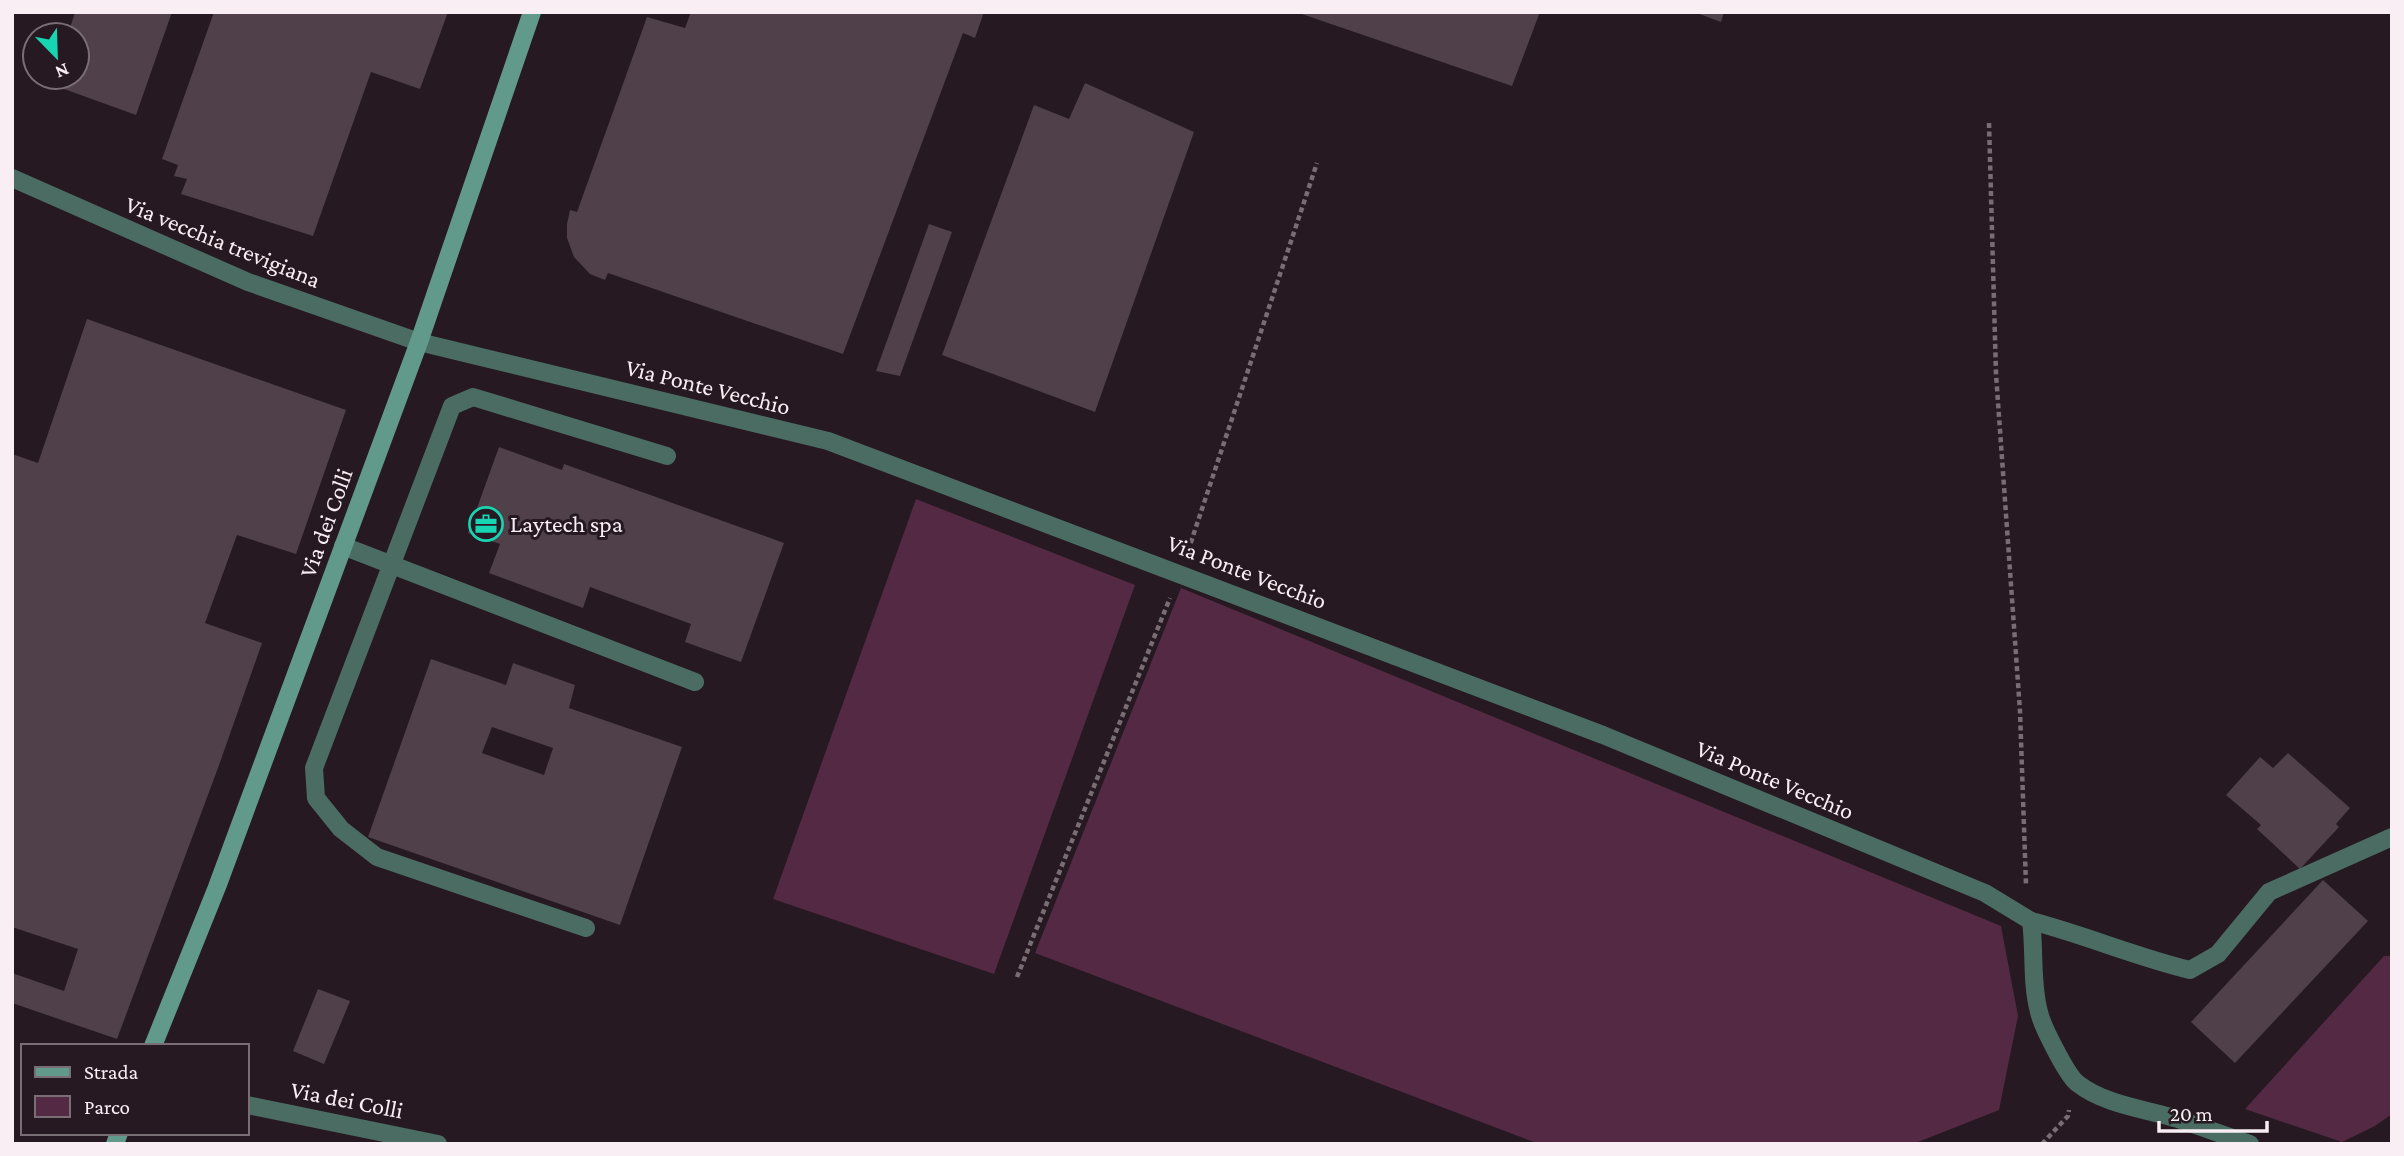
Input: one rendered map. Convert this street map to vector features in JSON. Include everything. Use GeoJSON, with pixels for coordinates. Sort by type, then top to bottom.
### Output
{"type":"FeatureCollection","features":[{"type":"Feature","properties":{"kind":"street","name":"Via dei Colli"},"geometry":{"type":"LineString","coordinates":[[154,1044],[217,887],[419,342],[532,12]]}},
{"type":"Feature","properties":{"kind":"street","name":"Via vecchia trevigiana"},"geometry":{"type":"LineString","coordinates":[[12,178],[248,282],[419,342]]}},
{"type":"Feature","properties":{"kind":"street","name":"Via Ponte Vecchio"},"geometry":{"type":"LineString","coordinates":[[419,342],[828,441],[1603,735],[1985,892],[2031,921],[2158,962],[2190,970],[2218,954],[2269,892],[2392,837]]}},
{"type":"Feature","properties":{"kind":"street"},"geometry":{"type":"LineString","coordinates":[[586,928],[377,858],[341,829],[316,798],[314,768],[452,406],[473,397],[667,456]]}},
{"type":"Feature","properties":{"kind":"street"},"geometry":{"type":"LineString","coordinates":[[343,546],[695,682]]}},
{"type":"Feature","properties":{"kind":"street"},"geometry":{"type":"LineString","coordinates":[[2031,921],[2035,951],[2033,977],[2039,1014],[2075,1082],[2134,1108],[2176,1118],[2250,1144]]}},
{"type":"Feature","properties":{"kind":"street","name":"Via dei Colli"},"geometry":{"type":"LineString","coordinates":[[248,1105],[438,1144]]}},
{"type":"Feature","properties":{"kind":"path"},"geometry":{"type":"LineString","coordinates":[[1989,123],[1996,374],[2020,711],[2026,884],[2031,921]]}},
{"type":"Feature","properties":{"kind":"path"},"geometry":{"type":"LineString","coordinates":[[1017,977],[1180,573],[1317,163]]}},
{"type":"Feature","properties":{"kind":"path"},"geometry":{"type":"LineString","coordinates":[[2042,1144],[2068,1116],[2075,1082]]}},
{"type":"Feature","properties":{"kind":"green space"},"geometry":{"type":"Polygon","coordinates":[[[916,499],[1135,585],[994,974],[773,899],[916,499]]]}},
{"type":"Feature","properties":{"kind":"green space"},"geometry":{"type":"Polygon","coordinates":[[[1181,588],[2001,926],[2018,1016],[1999,1110],[1913,1144],[1539,1144],[1035,953],[1181,588]]]}},
{"type":"Feature","properties":{"kind":"green space"},"geometry":{"type":"Polygon","coordinates":[[[2384,956],[2392,956],[2392,1114],[2375,1126],[2342,1142],[2245,1109],[2384,956]]]}},
{"type":"Feature","properties":{"kind":"building"},"geometry":{"type":"Polygon","coordinates":[[[75,12],[172,12],[136,115],[70,91],[91,91],[91,21],[72,21],[75,12]]]}},
{"type":"Feature","properties":{"kind":"building"},"geometry":{"type":"Polygon","coordinates":[[[214,12],[448,12],[420,89],[371,72],[313,236],[181,194],[187,179],[174,176],[178,165],[162,159],[214,12]]]}},
{"type":"Feature","properties":{"kind":"building"},"geometry":{"type":"Polygon","coordinates":[[[691,12],[984,12],[975,38],[963,33],[843,354],[608,273],[605,280],[590,274],[574,257],[567,238],[570,210],[577,212],[647,17],[685,28],[691,12]]]}},
{"type":"Feature","properties":{"kind":"building"},"geometry":{"type":"Polygon","coordinates":[[[1296,12],[1540,12],[1512,86],[1296,12]]]}},
{"type":"Feature","properties":{"kind":"building"},"geometry":{"type":"Polygon","coordinates":[[[1694,12],[1724,12],[1721,22],[1694,12]]]}},
{"type":"Feature","properties":{"kind":"building"},"geometry":{"type":"Polygon","coordinates":[[[1085,83],[1194,132],[1095,412],[942,355],[1034,105],[1069,119],[1085,83]]]}},
{"type":"Feature","properties":{"kind":"building"},"geometry":{"type":"Polygon","coordinates":[[[929,224],[952,232],[900,376],[876,371],[929,224]]]}},
{"type":"Feature","properties":{"kind":"building"},"geometry":{"type":"Polygon","coordinates":[[[87,319],[346,410],[296,554],[237,535],[205,623],[262,643],[117,1039],[12,1003],[12,973],[64,991],[78,949],[12,927],[12,454],[38,463],[87,319]]]}},
{"type":"Feature","properties":{"kind":"building"},"geometry":{"type":"Polygon","coordinates":[[[499,447],[562,470],[564,464],[784,543],[741,662],[685,642],[691,624],[590,587],[583,608],[489,573],[500,544],[468,533],[499,447]]]}},
{"type":"Feature","properties":{"kind":"building"},"geometry":{"type":"Polygon","coordinates":[[[431,659],[506,685],[513,663],[575,685],[569,708],[682,747],[620,925],[368,837],[431,659]],[[492,727],[482,753],[544,775],[553,748],[492,727]]]}},
{"type":"Feature","properties":{"kind":"building"},"geometry":{"type":"Polygon","coordinates":[[[2288,753],[2350,808],[2336,824],[2339,827],[2300,869],[2257,829],[2261,825],[2226,795],[2260,757],[2273,768],[2288,753]]]}},
{"type":"Feature","properties":{"kind":"building"},"geometry":{"type":"Polygon","coordinates":[[[2323,880],[2368,921],[2235,1063],[2191,1022],[2323,880]]]}},
{"type":"Feature","properties":{"kind":"building"},"geometry":{"type":"Polygon","coordinates":[[[318,989],[350,1001],[324,1064],[293,1051],[318,989]]]}},
{"type":"Feature","properties":{"kind":"place","name":"Laytech spa"},"geometry":{"type":"Point","coordinates":[486,524]}}]}
